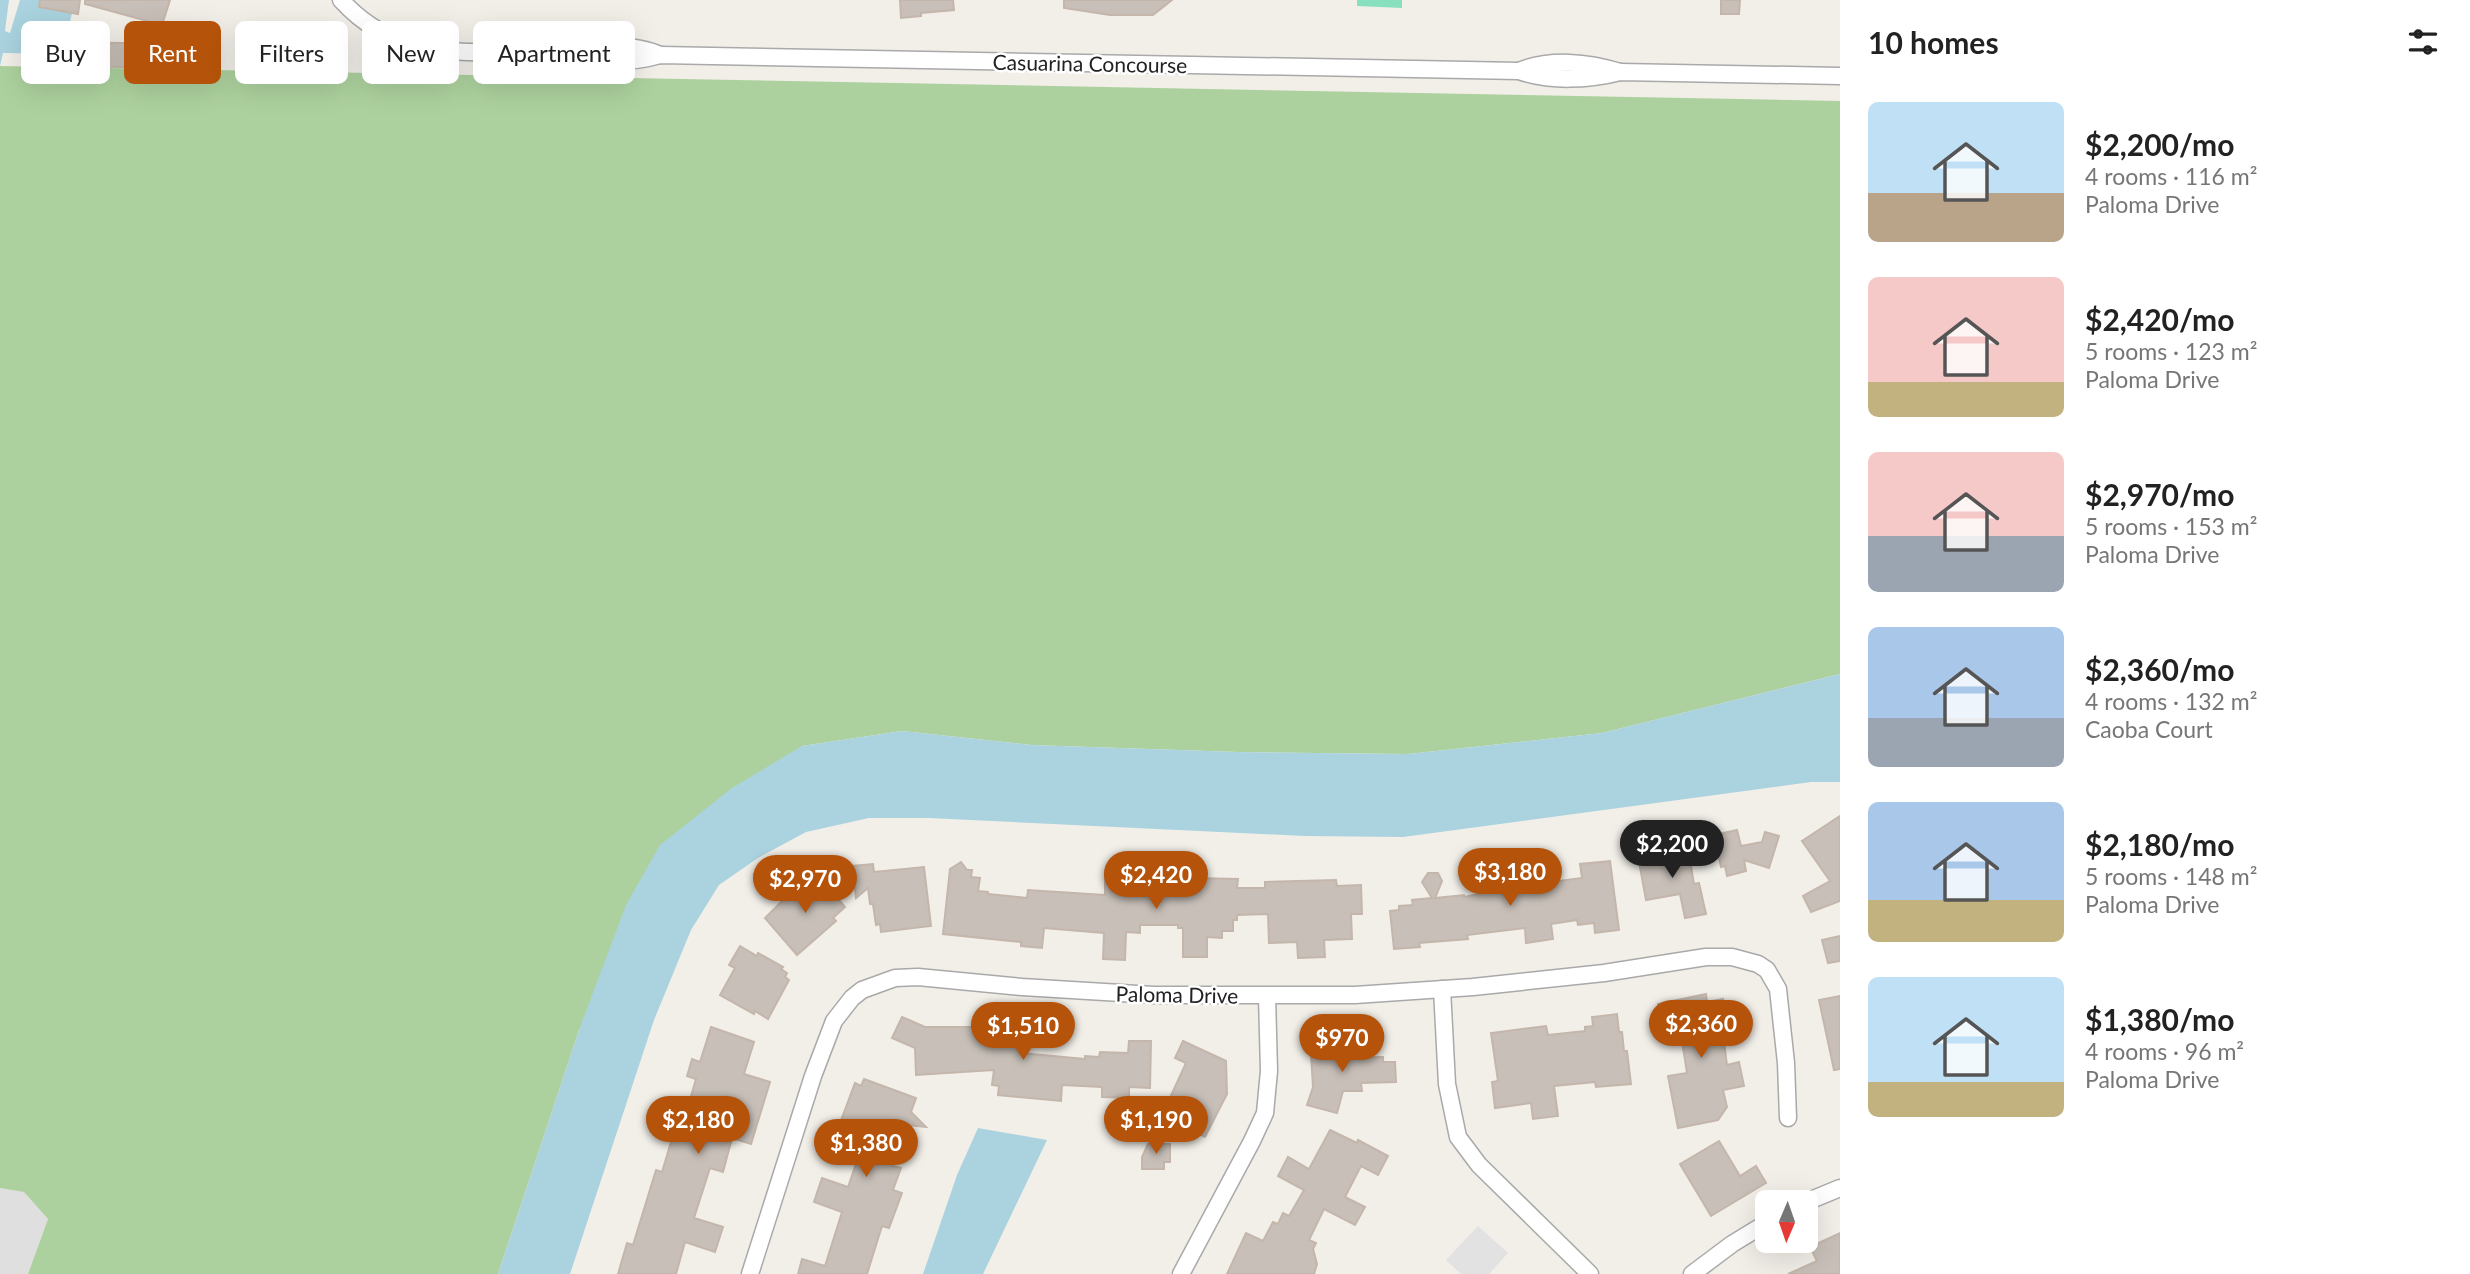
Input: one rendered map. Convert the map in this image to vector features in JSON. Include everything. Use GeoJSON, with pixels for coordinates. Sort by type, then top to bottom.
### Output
{"type":"FeatureCollection","features":[{"type":"Feature","properties":{"kind":"street","name":"Casuarina Concourse"},"geometry":{"type":"LineString","coordinates":[[341,0],[371,27],[386,36],[409,45],[435,50],[540,52],[555,46],[598,46],[646,48],[660,55],[1519,71],[1535,64],[1569,64],[1598,65],[1620,72],[1840,76]]}},
{"type":"Feature","properties":{"kind":"street","name":"Paloma Drive"},"geometry":{"type":"LineString","coordinates":[[750,1274],[827,1036],[843,1008],[862,990],[895,978],[918,976],[1022,987],[1154,995],[1355,995],[1604,973],[1706,957],[1732,957],[1758,964],[1767,970],[1778,989],[1786,1063],[1788,1118]]}},
{"type":"Feature","properties":{"kind":"street"},"geometry":{"type":"LineString","coordinates":[[1442,989],[1447,1084],[1458,1138],[1479,1165],[1590,1274]]}},
{"type":"Feature","properties":{"kind":"street"},"geometry":{"type":"LineString","coordinates":[[1181,1274],[1265,1113],[1269,1062],[1267,996]]}},
{"type":"Feature","properties":{"kind":"street"},"geometry":{"type":"LineString","coordinates":[[1818,1197],[1840,1188]]}},
{"type":"Feature","properties":{"kind":"street"},"geometry":{"type":"LineString","coordinates":[[1692,1274],[1755,1230]]}},
{"type":"Feature","properties":{"kind":"shaded area"},"geometry":{"type":"Polygon","coordinates":[[[0,1188],[24,1192],[48,1219],[28,1274],[0,1274],[0,1188]]]}},
{"type":"Feature","properties":{"kind":"shaded area"},"geometry":{"type":"Polygon","coordinates":[[[1478,1226],[1508,1253],[1489,1274],[1461,1274],[1446,1260],[1478,1226]]]}},
{"type":"Feature","properties":{"kind":"green space"},"geometry":{"type":"Polygon","coordinates":[[[1357,0],[1402,0],[1402,8],[1357,6],[1357,0]]]}},
{"type":"Feature","properties":{"kind":"green space"},"geometry":{"type":"Polygon","coordinates":[[[0,66],[21,66],[21,84],[110,84],[110,68],[124,68],[124,84],[221,84],[221,70],[235,70],[235,84],[348,84],[348,73],[362,73],[362,84],[459,84],[459,75],[473,75],[473,84],[635,84],[635,78],[1840,101],[1840,674],[1602,733],[1408,754],[1031,745],[902,731],[802,746],[579,1030],[498,1274],[28,1274],[48,1219],[24,1192],[0,1188],[0,66]]]}},
{"type":"Feature","properties":{"kind":"water"},"geometry":{"type":"Polygon","coordinates":[[[0,0],[9,0],[5,31],[10,33],[20,0],[54,0],[52,9],[72,13],[70,21],[21,21],[21,53],[3,53],[0,66],[0,0]]]}},
{"type":"Feature","properties":{"kind":"water"},"geometry":{"type":"Polygon","coordinates":[[[1840,674],[1840,782],[1811,782],[1403,837],[1305,836],[929,818],[869,818],[806,832],[758,858],[719,885],[691,930],[654,1020],[570,1274],[498,1274],[579,1030],[626,905],[660,845],[732,788],[802,746],[902,731],[1031,745],[1408,754],[1602,733],[1840,674]]]}},
{"type":"Feature","properties":{"kind":"water"},"geometry":{"type":"Polygon","coordinates":[[[978,1128],[1047,1140],[983,1274],[923,1274],[957,1175],[978,1128]]]}},
{"type":"Feature","properties":{"kind":"building"},"geometry":{"type":"Polygon","coordinates":[[[40,0],[80,0],[78,14],[39,7],[40,0]]]}},
{"type":"Feature","properties":{"kind":"building"},"geometry":{"type":"Polygon","coordinates":[[[85,0],[170,0],[163,21],[147,21],[85,4],[85,0]]]}},
{"type":"Feature","properties":{"kind":"building"},"geometry":{"type":"Polygon","coordinates":[[[900,0],[953,0],[954,10],[901,18],[900,0]]]}},
{"type":"Feature","properties":{"kind":"building"},"geometry":{"type":"Polygon","coordinates":[[[1064,0],[1172,0],[1153,15],[1110,15],[1064,8],[1064,0]]]}},
{"type":"Feature","properties":{"kind":"building"},"geometry":{"type":"Polygon","coordinates":[[[1721,0],[1740,0],[1739,14],[1721,14],[1721,0]]]}},
{"type":"Feature","properties":{"kind":"building"},"geometry":{"type":"Polygon","coordinates":[[[110,43],[124,43],[124,67],[110,67],[110,43]]]}},
{"type":"Feature","properties":{"kind":"building"},"geometry":{"type":"Polygon","coordinates":[[[1840,816],[1840,901],[1811,912],[1803,896],[1830,881],[1802,841],[1840,816]]]}},
{"type":"Feature","properties":{"kind":"building"},"geometry":{"type":"Polygon","coordinates":[[[1737,830],[1741,846],[1762,842],[1765,832],[1779,836],[1769,868],[1744,860],[1746,871],[1727,876],[1725,866],[1721,867],[1714,835],[1737,830]]]}},
{"type":"Feature","properties":{"kind":"building"},"geometry":{"type":"Polygon","coordinates":[[[1672,850],[1673,856],[1689,854],[1694,884],[1699,883],[1706,914],[1685,918],[1680,894],[1646,900],[1638,856],[1672,850]]]}},
{"type":"Feature","properties":{"kind":"building"},"geometry":{"type":"Polygon","coordinates":[[[1610,861],[1619,930],[1595,933],[1594,923],[1578,925],[1577,920],[1551,924],[1553,939],[1526,943],[1525,928],[1467,935],[1468,939],[1419,943],[1420,947],[1394,949],[1390,911],[1399,910],[1399,906],[1413,905],[1412,900],[1432,898],[1422,882],[1428,873],[1438,873],[1442,881],[1435,898],[1464,897],[1510,888],[1510,877],[1519,865],[1533,866],[1543,875],[1544,883],[1582,878],[1580,864],[1610,861]]]}},
{"type":"Feature","properties":{"kind":"building"},"geometry":{"type":"Polygon","coordinates":[[[961,862],[967,870],[972,870],[971,877],[980,878],[978,891],[1027,898],[1028,890],[1105,895],[1105,876],[1238,879],[1237,888],[1265,888],[1265,882],[1336,880],[1337,886],[1361,885],[1362,914],[1351,914],[1352,939],[1324,940],[1325,957],[1298,958],[1297,942],[1269,943],[1268,914],[1237,915],[1237,920],[1233,920],[1233,931],[1222,931],[1222,938],[1207,937],[1207,957],[1183,957],[1183,928],[1178,928],[1178,925],[1140,925],[1140,933],[1126,932],[1125,960],[1103,959],[1104,933],[1044,928],[1042,948],[1021,946],[1021,942],[943,934],[950,869],[961,862]]]}},
{"type":"Feature","properties":{"kind":"building"},"geometry":{"type":"Polygon","coordinates":[[[873,864],[874,872],[924,867],[931,926],[881,932],[880,924],[876,925],[868,888],[856,898],[852,866],[873,864]]]}},
{"type":"Feature","properties":{"kind":"building"},"geometry":{"type":"Polygon","coordinates":[[[814,877],[845,907],[833,918],[836,921],[797,955],[765,918],[799,884],[801,887],[814,877]]]}},
{"type":"Feature","properties":{"kind":"building"},"geometry":{"type":"Polygon","coordinates":[[[1840,936],[1840,961],[1828,963],[1822,940],[1840,936]]]}},
{"type":"Feature","properties":{"kind":"building"},"geometry":{"type":"Polygon","coordinates":[[[740,946],[783,967],[781,969],[787,973],[785,977],[789,980],[768,1019],[720,995],[735,968],[729,965],[740,946]]]}},
{"type":"Feature","properties":{"kind":"building"},"geometry":{"type":"Polygon","coordinates":[[[1706,994],[1707,1002],[1723,999],[1726,1015],[1731,1014],[1734,1033],[1723,1035],[1727,1065],[1739,1062],[1744,1086],[1723,1090],[1727,1107],[1718,1120],[1678,1128],[1668,1076],[1687,1073],[1679,1022],[1662,1025],[1658,1004],[1706,994]]]}},
{"type":"Feature","properties":{"kind":"building"},"geometry":{"type":"Polygon","coordinates":[[[1840,996],[1840,1069],[1834,1070],[1819,1000],[1840,996]]]}},
{"type":"Feature","properties":{"kind":"building"},"geometry":{"type":"Polygon","coordinates":[[[1617,1014],[1624,1051],[1627,1051],[1631,1084],[1596,1087],[1595,1082],[1554,1086],[1558,1116],[1533,1119],[1531,1103],[1495,1108],[1492,1082],[1498,1081],[1491,1033],[1546,1026],[1548,1035],[1585,1031],[1585,1027],[1593,1026],[1592,1017],[1617,1014]]]}},
{"type":"Feature","properties":{"kind":"building"},"geometry":{"type":"Polygon","coordinates":[[[902,1017],[925,1027],[1023,1029],[1021,1053],[1085,1059],[1085,1056],[1099,1057],[1100,1052],[1128,1053],[1129,1041],[1151,1041],[1150,1088],[1129,1087],[1129,1098],[1102,1097],[1102,1087],[1062,1085],[1061,1101],[998,1095],[999,1086],[992,1085],[994,1070],[916,1075],[915,1048],[892,1038],[902,1017]]]}},
{"type":"Feature","properties":{"kind":"building"},"geometry":{"type":"Polygon","coordinates":[[[711,1027],[754,1042],[744,1074],[770,1082],[751,1144],[732,1138],[723,1172],[710,1168],[694,1218],[723,1227],[715,1252],[685,1242],[676,1274],[618,1274],[627,1243],[633,1245],[656,1170],[662,1172],[674,1132],[680,1134],[696,1079],[687,1076],[692,1059],[700,1062],[711,1027]]]}},
{"type":"Feature","properties":{"kind":"building"},"geometry":{"type":"Polygon","coordinates":[[[1310,1037],[1334,1038],[1335,1058],[1383,1057],[1383,1062],[1395,1062],[1396,1082],[1361,1083],[1362,1091],[1343,1091],[1337,1113],[1307,1105],[1313,1087],[1310,1037]]]}},
{"type":"Feature","properties":{"kind":"building"},"geometry":{"type":"Polygon","coordinates":[[[1183,1041],[1226,1061],[1227,1094],[1205,1137],[1186,1128],[1191,1119],[1181,1114],[1183,1109],[1168,1102],[1186,1063],[1175,1058],[1183,1041]]]}},
{"type":"Feature","properties":{"kind":"building"},"geometry":{"type":"Polygon","coordinates":[[[864,1079],[916,1098],[911,1112],[926,1127],[907,1125],[893,1166],[901,1168],[893,1190],[902,1193],[889,1228],[882,1226],[867,1274],[798,1274],[802,1259],[825,1266],[842,1212],[814,1202],[822,1178],[848,1187],[866,1135],[839,1126],[855,1083],[861,1086],[864,1079]]]}},
{"type":"Feature","properties":{"kind":"building"},"geometry":{"type":"Polygon","coordinates":[[[1330,1130],[1357,1143],[1358,1140],[1388,1156],[1378,1175],[1361,1166],[1345,1197],[1365,1207],[1355,1225],[1324,1209],[1309,1240],[1316,1243],[1313,1249],[1317,1264],[1314,1274],[1227,1274],[1246,1233],[1263,1241],[1273,1222],[1278,1224],[1283,1213],[1289,1216],[1304,1190],[1278,1176],[1288,1157],[1309,1169],[1330,1130]]]}},
{"type":"Feature","properties":{"kind":"building"},"geometry":{"type":"Polygon","coordinates":[[[1719,1141],[1740,1176],[1756,1166],[1766,1183],[1711,1216],[1680,1164],[1719,1141]]]}},
{"type":"Feature","properties":{"kind":"building"},"geometry":{"type":"Polygon","coordinates":[[[1148,1144],[1170,1144],[1170,1162],[1164,1162],[1164,1169],[1142,1169],[1142,1157],[1148,1144]]]}},
{"type":"Feature","properties":{"kind":"building"},"geometry":{"type":"Polygon","coordinates":[[[1840,1233],[1840,1274],[1788,1274],[1817,1261],[1813,1253],[1818,1253],[1818,1243],[1840,1233]]]}}]}
